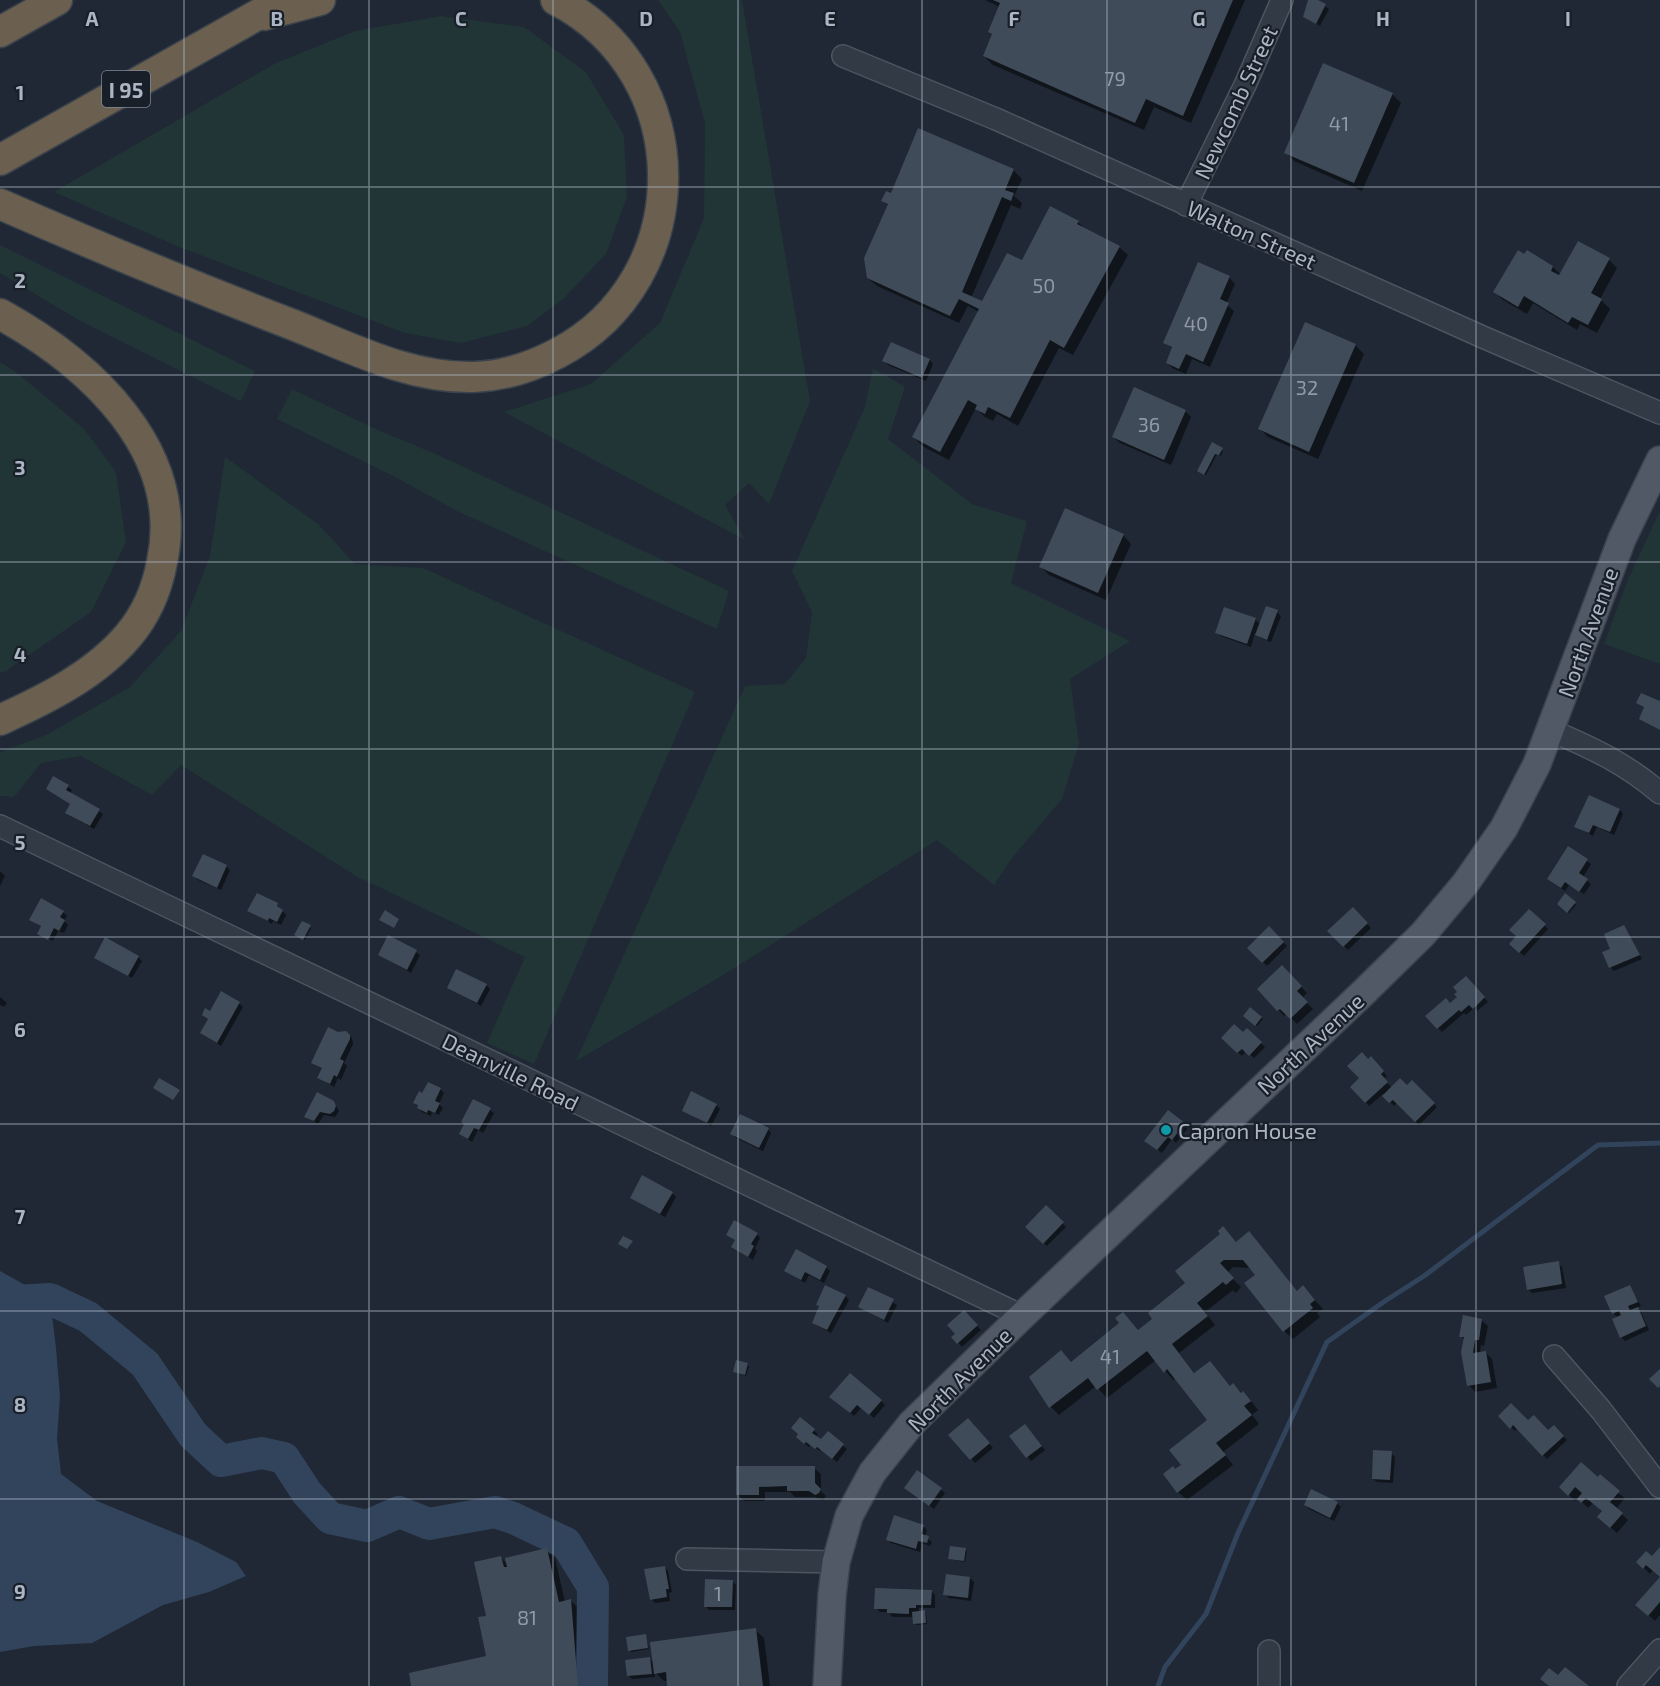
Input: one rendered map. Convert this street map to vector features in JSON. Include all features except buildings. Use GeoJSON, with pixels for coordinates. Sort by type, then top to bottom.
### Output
{"type":"FeatureCollection","features":[{"type":"Feature","properties":{"kind":"highway"},"geometry":{"type":"LineString","coordinates":[[0,32],[57,0]]}},
{"type":"Feature","properties":{"kind":"highway","name":"I 95"},"geometry":{"type":"LineString","coordinates":[[0,160],[284,0]]}},
{"type":"Feature","properties":{"kind":"highway"},"geometry":{"type":"LineString","coordinates":[[250,19],[320,0]]}},
{"type":"Feature","properties":{"kind":"highway"},"geometry":{"type":"LineString","coordinates":[[3,205],[155,269],[414,370],[457,377],[500,374],[546,360],[587,335],[604,320],[633,284],[645,263],[660,218],[664,171],[657,123],[638,79],[626,60],[596,27],[556,0]]}},
{"type":"Feature","properties":{"kind":"highway"},"geometry":{"type":"LineString","coordinates":[[0,314],[38,336],[69,359],[129,421],[153,462],[162,491],[166,521],[164,553],[158,582],[145,611],[128,636],[107,657],[81,677],[0,720]]}},
{"type":"Feature","properties":{"kind":"main road","name":"North Avenue"},"geometry":{"type":"LineString","coordinates":[[827,1686],[831,1606],[836,1562],[849,1516],[872,1473],[912,1424],[1022,1316],[1072,1271],[1423,934],[1465,884],[1504,828],[1537,764],[1618,548],[1660,460]]}},
{"type":"Feature","properties":{"kind":"street","name":"Newcomb Street"},"geometry":{"type":"LineString","coordinates":[[1186,205],[1246,83],[1282,0]]}},
{"type":"Feature","properties":{"kind":"street","name":"Walton Street"},"geometry":{"type":"LineString","coordinates":[[843,56],[996,119],[1485,338],[1660,413]]}},
{"type":"Feature","properties":{"kind":"street"},"geometry":{"type":"LineString","coordinates":[[1550,730],[1597,750],[1640,776],[1660,793]]}},
{"type":"Feature","properties":{"kind":"street","name":"Deanville Road"},"geometry":{"type":"LineString","coordinates":[[0,826],[1022,1316]]}},
{"type":"Feature","properties":{"kind":"street"},"geometry":{"type":"LineString","coordinates":[[1554,1356],[1601,1410],[1660,1486]]}},
{"type":"Feature","properties":{"kind":"street"},"geometry":{"type":"LineString","coordinates":[[687,1559],[836,1562]]}},
{"type":"Feature","properties":{"kind":"street"},"geometry":{"type":"LineString","coordinates":[[1628,1686],[1660,1650]]}},
{"type":"Feature","properties":{"kind":"street"},"geometry":{"type":"LineString","coordinates":[[1269,1651],[1269,1686]]}},
{"type":"Feature","properties":{"kind":"green space"},"geometry":{"type":"Polygon","coordinates":[[[658,0],[742,0],[810,401],[769,504],[749,483],[725,505],[745,540],[504,412],[591,384],[660,323],[704,218],[705,123],[680,32],[658,0]]]}},
{"type":"Feature","properties":{"kind":"green space"},"geometry":{"type":"Polygon","coordinates":[[[441,16],[524,27],[586,72],[624,135],[627,197],[606,254],[563,299],[527,326],[461,343],[405,333],[177,246],[54,192],[274,64],[355,31],[441,16]]]}},
{"type":"Feature","properties":{"kind":"green space"},"geometry":{"type":"Polygon","coordinates":[[[0,245],[255,371],[241,401],[77,319],[0,273],[0,245]]]}},
{"type":"Feature","properties":{"kind":"green space"},"geometry":{"type":"Polygon","coordinates":[[[0,362],[16,372],[84,429],[116,472],[126,542],[91,612],[0,673],[0,362]]]}},
{"type":"Feature","properties":{"kind":"green space"},"geometry":{"type":"Polygon","coordinates":[[[873,368],[905,387],[888,439],[972,504],[1027,521],[1011,583],[1130,641],[1070,679],[1079,744],[1062,799],[1012,858],[994,885],[937,840],[720,977],[576,1061],[745,686],[785,684],[806,658],[812,612],[792,571],[865,407],[873,368]]]}},
{"type":"Feature","properties":{"kind":"green space"},"geometry":{"type":"Polygon","coordinates":[[[292,389],[729,591],[717,629],[457,511],[395,477],[277,419],[292,389]]]}},
{"type":"Feature","properties":{"kind":"green space"},"geometry":{"type":"Polygon","coordinates":[[[225,457],[318,524],[355,564],[423,568],[695,692],[534,1064],[487,1043],[525,957],[356,876],[181,765],[152,795],[81,756],[41,763],[14,797],[0,796],[0,752],[46,735],[130,687],[181,631],[210,556],[225,457]]]}},
{"type":"Feature","properties":{"kind":"green space"},"geometry":{"type":"Polygon","coordinates":[[[1660,511],[1660,664],[1604,644],[1629,577],[1660,511]]]}},
{"type":"Feature","properties":{"kind":"water"},"geometry":{"type":"Polygon","coordinates":[[[0,1271],[50,1299],[60,1397],[57,1438],[61,1474],[97,1501],[197,1542],[236,1562],[246,1576],[209,1592],[163,1605],[92,1643],[34,1646],[0,1652],[0,1271]]]}},
{"type":"Feature","properties":{"kind":"waterway"},"geometry":{"type":"LineString","coordinates":[[1158,1686],[1165,1667],[1206,1614],[1238,1533],[1327,1342],[1424,1276],[1598,1145],[1660,1143]]}},
{"type":"Feature","properties":{"kind":"waterway"},"geometry":{"type":"LineString","coordinates":[[0,1299],[15,1301],[50,1299],[88,1317],[145,1364],[193,1435],[221,1461],[262,1453],[284,1458],[307,1493],[330,1518],[367,1526],[399,1512],[429,1524],[495,1512],[566,1543],[593,1587],[592,1686]]}},
{"type":"Feature","properties":{"kind":"place","name":"Capron House"},"geometry":{"type":"Point","coordinates":[1166,1130]}}]}
